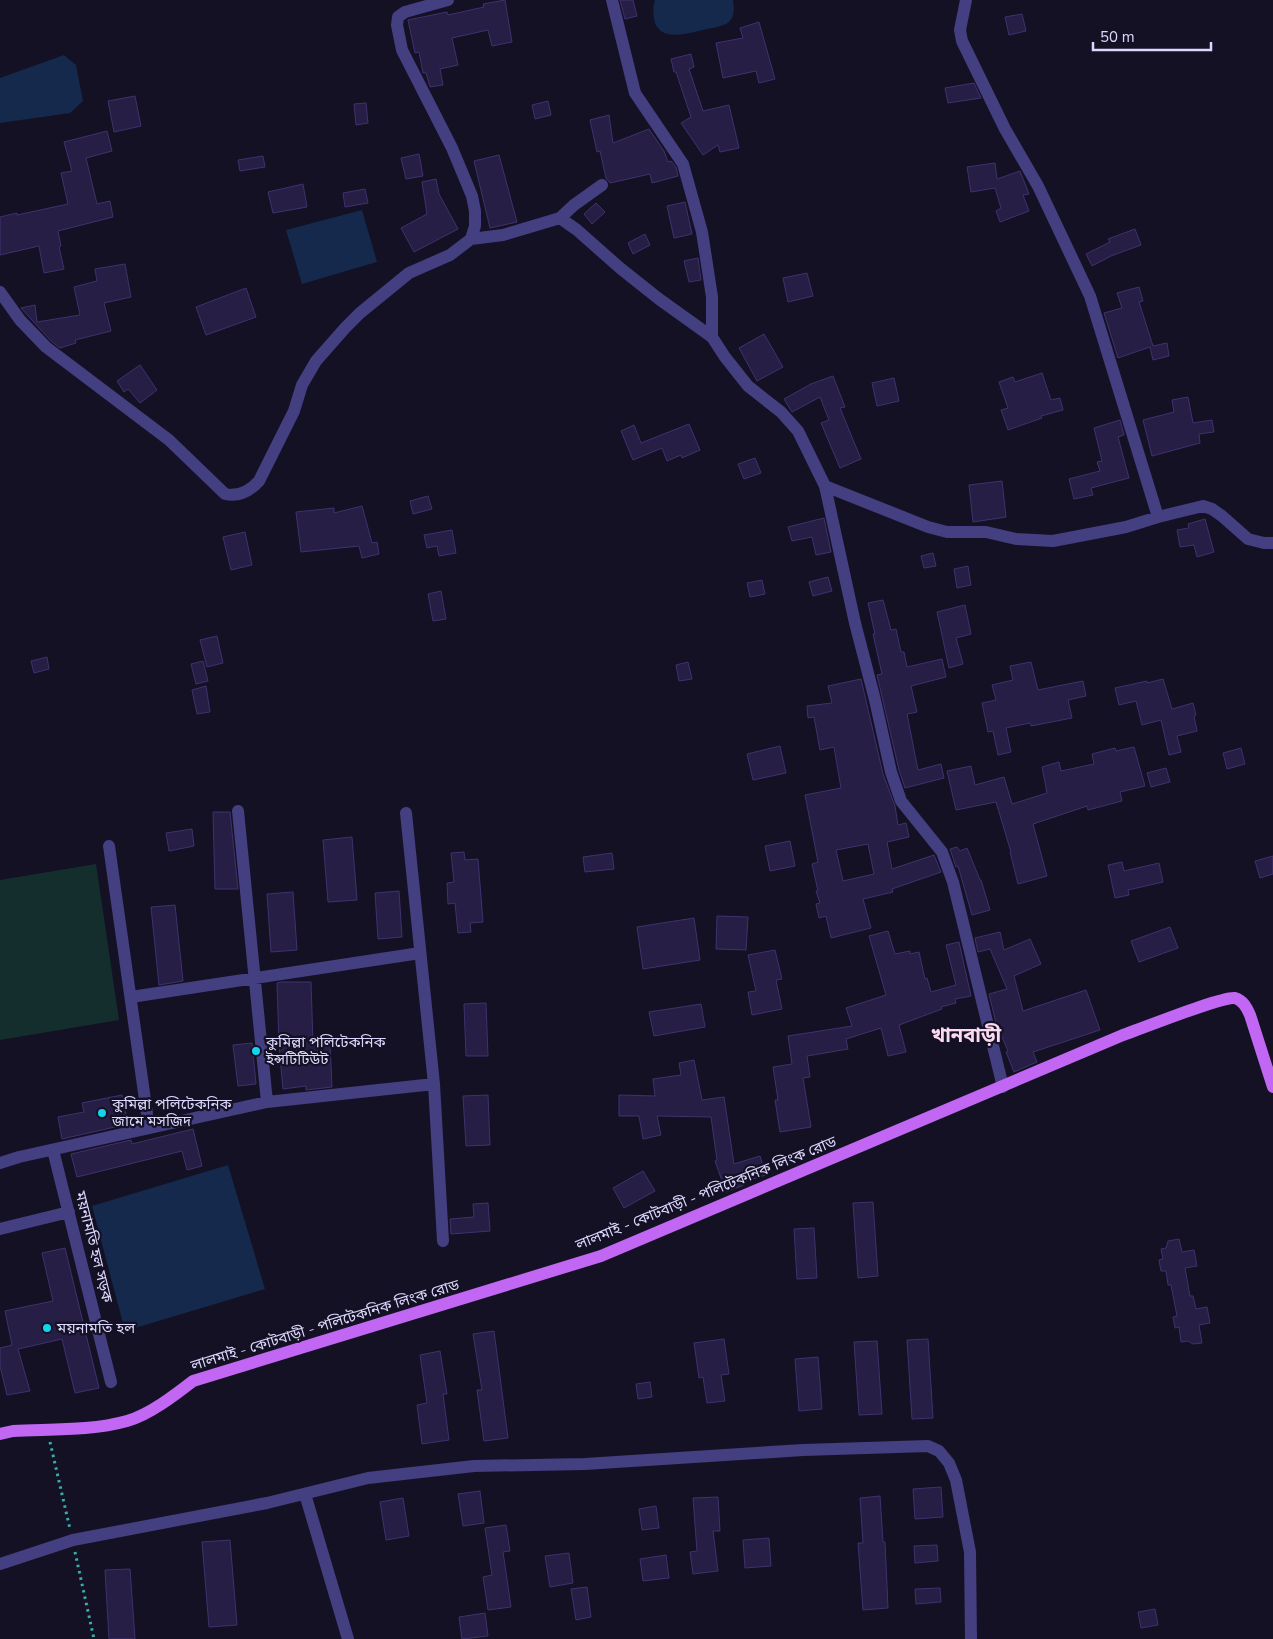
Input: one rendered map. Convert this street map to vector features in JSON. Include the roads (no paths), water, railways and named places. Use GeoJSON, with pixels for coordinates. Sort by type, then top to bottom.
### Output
{"type":"FeatureCollection","features":[{"type":"Feature","properties":{"kind":"main road","name":"লালমাই - কোটবাড়ী - পলিটেকনিক লিংক রোড"},"geometry":{"type":"LineString","coordinates":[[0,1434],[94,1427],[129,1420],[163,1403],[193,1382],[601,1256],[1124,1035],[1184,1012],[1224,1000],[1235,998],[1244,1004],[1250,1015],[1273,1087]]}},
{"type":"Feature","properties":{"kind":"street"},"geometry":{"type":"LineString","coordinates":[[448,0],[405,12],[398,17],[397,25],[402,50],[452,148],[472,196],[475,226],[472,239]]}},
{"type":"Feature","properties":{"kind":"street"},"geometry":{"type":"LineString","coordinates":[[612,0],[635,93],[683,164],[703,241],[712,297],[712,337]]}},
{"type":"Feature","properties":{"kind":"street"},"geometry":{"type":"LineString","coordinates":[[966,0],[960,30],[962,41],[1005,129],[1038,186],[1090,296],[1158,516]]}},
{"type":"Feature","properties":{"kind":"street"},"geometry":{"type":"LineString","coordinates":[[0,292],[20,320],[46,347],[169,440],[225,494],[234,496],[253,488],[259,481],[294,411],[302,384],[316,361],[360,313],[409,273],[450,255],[472,239],[503,235],[560,218],[574,205],[602,185]]}},
{"type":"Feature","properties":{"kind":"street"},"geometry":{"type":"LineString","coordinates":[[560,218],[577,230],[659,300],[712,337],[748,386],[781,412],[798,431],[825,486],[855,623],[876,700],[890,772],[901,801],[942,852],[953,882],[1002,1087]]}},
{"type":"Feature","properties":{"kind":"street"},"geometry":{"type":"LineString","coordinates":[[825,486],[928,527],[947,532],[986,532],[1016,539],[1053,541],[1126,527],[1158,516],[1203,506],[1212,509],[1222,516],[1248,539],[1264,544],[1273,542]]}},
{"type":"Feature","properties":{"kind":"street"},"geometry":{"type":"LineString","coordinates":[[238,812],[267,1102]]}},
{"type":"Feature","properties":{"kind":"street"},"geometry":{"type":"LineString","coordinates":[[406,813],[434,1084],[443,1242]]}},
{"type":"Feature","properties":{"kind":"street"},"geometry":{"type":"LineString","coordinates":[[109,846],[149,1128]]}},
{"type":"Feature","properties":{"kind":"street"},"geometry":{"type":"LineString","coordinates":[[131,997],[420,953]]}},
{"type":"Feature","properties":{"kind":"street"},"geometry":{"type":"LineString","coordinates":[[0,1163],[267,1102],[434,1084]]}},
{"type":"Feature","properties":{"kind":"street","name":"ময়নামতি হল সড়ক"},"geometry":{"type":"LineString","coordinates":[[53,1150],[111,1382]]}},
{"type":"Feature","properties":{"kind":"street"},"geometry":{"type":"LineString","coordinates":[[0,1229],[69,1212]]}},
{"type":"Feature","properties":{"kind":"street"},"geometry":{"type":"LineString","coordinates":[[0,1564],[73,1540],[267,1503],[368,1478],[474,1466],[585,1464],[803,1450],[928,1446],[939,1451],[949,1463],[956,1480],[970,1552],[971,1639]]}},
{"type":"Feature","properties":{"kind":"street"},"geometry":{"type":"LineString","coordinates":[[305,1494],[348,1639]]}},
{"type":"Feature","properties":{"kind":"water"},"geometry":{"type":"Polygon","coordinates":[[[655,0],[733,0],[734,9],[731,20],[726,24],[674,35],[661,31],[657,26],[653,10],[655,0]]]}},
{"type":"Feature","properties":{"kind":"water"},"geometry":{"type":"Polygon","coordinates":[[[64,55],[76,65],[83,101],[70,113],[0,123],[0,78],[64,55]]]}},
{"type":"Feature","properties":{"kind":"water"},"geometry":{"type":"Polygon","coordinates":[[[362,210],[377,262],[302,284],[286,230],[362,210]]]}},
{"type":"Feature","properties":{"kind":"water"},"geometry":{"type":"Polygon","coordinates":[[[228,1165],[265,1289],[125,1331],[92,1206],[228,1165]]]}},
{"type":"Feature","properties":{"kind":"place","name":"কুমিল্লা পলিটেকনিক ইন্সটিটিউট"},"geometry":{"type":"Point","coordinates":[256,1051]}},
{"type":"Feature","properties":{"kind":"place","name":"কুমিল্লা পলিটেকনিক জামে মসজিদ"},"geometry":{"type":"Point","coordinates":[102,1113]}},
{"type":"Feature","properties":{"kind":"place","name":"ময়নামতি হল"},"geometry":{"type":"Point","coordinates":[47,1328]}},
{"type":"Feature","properties":{"kind":"district","name":"খানবাড়ী"},"geometry":{"type":"Point","coordinates":[966,1035]}}]}
